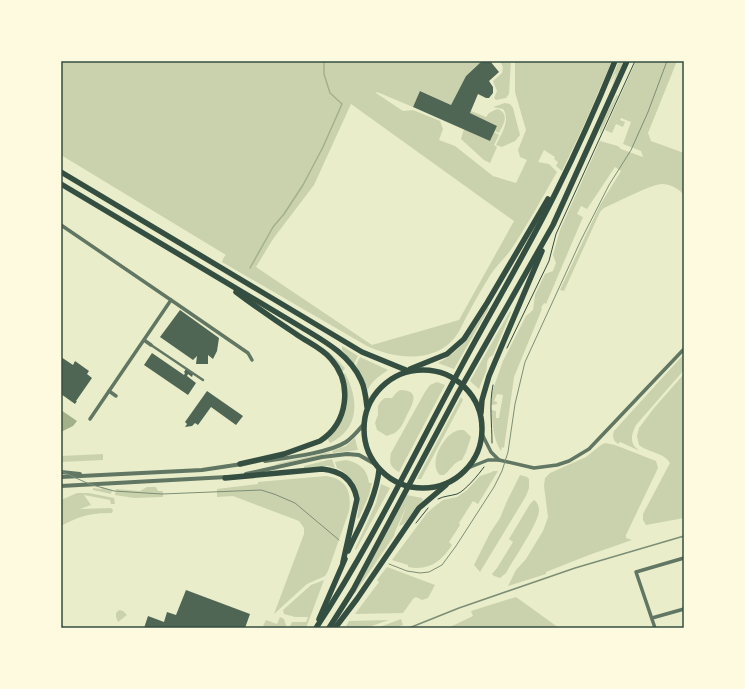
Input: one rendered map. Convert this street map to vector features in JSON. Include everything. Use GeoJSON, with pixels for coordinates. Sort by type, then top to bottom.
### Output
{"type":"FeatureCollection","features":[{"type":"Feature","properties":{"kind":"main road"},"geometry":{"type":"LineString","coordinates":[[315,628],[340,591],[366,546],[553,198],[577,149],[615,61]]}},
{"type":"Feature","properties":{"kind":"main road"},"geometry":{"type":"LineString","coordinates":[[335,628],[357,599],[419,508],[448,483],[458,477],[474,460],[479,449],[482,434],[482,400],[489,376],[553,225],[626,61]]}},
{"type":"Feature","properties":{"kind":"main road"},"geometry":{"type":"LineString","coordinates":[[448,483],[434,488],[416,488],[402,485],[393,481],[379,470],[366,448],[364,438],[363,425],[367,407],[372,397],[387,381],[406,370],[447,354],[464,339],[491,297],[577,149]]}},
{"type":"Feature","properties":{"kind":"main road"},"geometry":{"type":"LineString","coordinates":[[61,172],[362,352],[406,370],[425,370],[448,377],[460,384],[469,392],[477,404],[481,414]]}},
{"type":"Feature","properties":{"kind":"main road"},"geometry":{"type":"LineString","coordinates":[[61,184],[339,351],[351,364],[362,381],[367,407]]}},
{"type":"Feature","properties":{"kind":"main road"},"geometry":{"type":"LineString","coordinates":[[329,628],[353,590],[458,393],[553,225]]}},
{"type":"Feature","properties":{"kind":"main road"},"geometry":{"type":"LineString","coordinates":[[215,276],[264,314],[325,353],[340,372],[344,386],[345,400],[342,414],[336,426],[325,438],[284,454],[240,464]]}},
{"type":"Feature","properties":{"kind":"main road"},"geometry":{"type":"LineString","coordinates":[[225,478],[322,469],[335,471],[343,475],[348,479],[355,490],[357,499],[343,562]]}},
{"type":"Feature","properties":{"kind":"main road"},"geometry":{"type":"LineString","coordinates":[[315,628],[370,503],[378,483],[379,470]]}},
{"type":"Feature","properties":{"kind":"street"},"geometry":{"type":"LineString","coordinates":[[61,225],[248,353],[252,360]]}},
{"type":"Feature","properties":{"kind":"street"},"geometry":{"type":"LineString","coordinates":[[90,419],[171,300]]}},
{"type":"Feature","properties":{"kind":"street"},"geometry":{"type":"LineString","coordinates":[[144,340],[203,380]]}},
{"type":"Feature","properties":{"kind":"street"},"geometry":{"type":"LineString","coordinates":[[468,468],[488,460],[499,460],[521,466],[539,468],[557,466],[569,461],[589,448],[684,349]]}},
{"type":"Feature","properties":{"kind":"street"},"geometry":{"type":"LineString","coordinates":[[109,391],[116,396]]}},
{"type":"Feature","properties":{"kind":"street"},"geometry":{"type":"LineString","coordinates":[[61,477],[202,470],[295,456],[330,448],[347,442],[363,425]]}},
{"type":"Feature","properties":{"kind":"street"},"geometry":{"type":"LineString","coordinates":[[482,434],[491,452],[499,460]]}},
{"type":"Feature","properties":{"kind":"street"},"geometry":{"type":"LineString","coordinates":[[61,486],[225,478],[332,456],[359,455],[375,464]]}},
{"type":"Feature","properties":{"kind":"street"},"geometry":{"type":"LineString","coordinates":[[61,472],[91,475]]}},
{"type":"Feature","properties":{"kind":"street"},"geometry":{"type":"LineString","coordinates":[[655,628],[636,572],[684,558]]}},
{"type":"Feature","properties":{"kind":"street"},"geometry":{"type":"LineString","coordinates":[[652,618],[684,609]]}},
{"type":"Feature","properties":{"kind":"lane"},"geometry":{"type":"LineString","coordinates":[[61,624],[63,628]]}},
{"type":"Feature","properties":{"kind":"path"},"geometry":{"type":"LineString","coordinates":[[505,353],[549,260],[556,234],[635,61]]}},
{"type":"Feature","properties":{"kind":"path"},"geometry":{"type":"LineString","coordinates":[[491,452],[492,435],[490,412],[493,382]]}},
{"type":"Feature","properties":{"kind":"path"},"geometry":{"type":"LineString","coordinates":[[437,500],[442,497],[457,494],[464,490],[482,470],[488,460]]}},
{"type":"Feature","properties":{"kind":"path"},"geometry":{"type":"LineString","coordinates":[[413,527],[431,505]]}},
{"type":"Feature","properties":{"kind":"shaded area"},"geometry":{"type":"Polygon","coordinates":[[[61,61],[482,61],[466,76],[451,105],[421,91],[413,107],[377,92],[376,93],[403,111],[413,110],[440,121],[443,129],[439,140],[455,146],[493,176],[516,183],[527,160],[520,157],[518,150],[526,130],[515,92],[515,61],[612,61],[562,171],[556,166],[558,162],[554,159],[555,157],[544,150],[538,162],[549,164],[557,172],[510,251],[491,274],[458,333],[450,343],[440,350],[428,354],[404,356],[379,351],[367,346],[222,262],[226,255],[61,155],[61,61]],[[351,104],[314,185],[273,239],[256,267],[372,345],[459,320],[514,221],[351,104]]]}},
{"type":"Feature","properties":{"kind":"shaded area"},"geometry":{"type":"Polygon","coordinates":[[[500,61],[511,61],[509,94],[506,98],[496,100],[494,98],[497,91],[493,81],[502,73],[503,67],[500,61]]]}},
{"type":"Feature","properties":{"kind":"shaded area"},"geometry":{"type":"Polygon","coordinates":[[[619,61],[624,61],[612,86],[617,71],[609,85],[619,61]]]}},
{"type":"Feature","properties":{"kind":"shaded area"},"geometry":{"type":"Polygon","coordinates":[[[636,61],[677,61],[648,133],[651,141],[684,153],[684,195],[674,187],[662,184],[642,190],[604,208],[600,212],[564,291],[560,290],[600,205],[621,171],[615,167],[587,209],[581,206],[577,214],[583,217],[546,304],[544,303],[541,308],[542,309],[514,377],[504,448],[502,447],[501,451],[495,436],[491,410],[496,411],[496,418],[499,418],[503,395],[497,394],[494,401],[497,402],[497,404],[492,405],[492,392],[503,361],[526,316],[533,310],[535,295],[545,274],[553,271],[556,263],[553,255],[560,230],[600,141],[618,146],[621,149],[643,157],[641,151],[623,144],[631,122],[621,118],[620,120],[625,122],[623,127],[616,124],[612,133],[605,130],[636,61]]]}},
{"type":"Feature","properties":{"kind":"shaded area"},"geometry":{"type":"Polygon","coordinates":[[[617,95],[618,96],[600,134],[604,120],[617,95]]]}},
{"type":"Feature","properties":{"kind":"shaded area"},"geometry":{"type":"Polygon","coordinates":[[[505,103],[510,104],[513,108],[520,135],[515,141],[502,147],[496,145],[506,122],[505,113],[503,109],[493,107],[505,103]]]}},
{"type":"Feature","properties":{"kind":"shaded area"},"geometry":{"type":"Polygon","coordinates":[[[497,109],[504,113],[505,116],[504,123],[499,133],[495,131],[497,126],[470,113],[471,111],[486,117],[489,113],[497,109]]]}},
{"type":"Feature","properties":{"kind":"shaded area"},"geometry":{"type":"Polygon","coordinates":[[[464,129],[490,141],[494,132],[499,135],[494,145],[497,147],[490,163],[484,160],[461,139],[464,129]]]}},
{"type":"Feature","properties":{"kind":"shaded area"},"geometry":{"type":"Polygon","coordinates":[[[488,307],[489,308],[454,369],[438,363],[455,351],[467,339],[488,307]]]}},
{"type":"Feature","properties":{"kind":"shaded area"},"geometry":{"type":"Polygon","coordinates":[[[510,311],[511,312],[493,355],[488,360],[486,371],[479,389],[470,381],[510,311]]]}},
{"type":"Feature","properties":{"kind":"shaded area"},"geometry":{"type":"Polygon","coordinates":[[[304,336],[329,352],[345,368],[341,374],[338,367],[304,336]]]}},
{"type":"Feature","properties":{"kind":"shaded area"},"geometry":{"type":"Polygon","coordinates":[[[342,346],[358,356],[354,364],[342,350],[342,346]]]}},
{"type":"Feature","properties":{"kind":"shaded area"},"geometry":{"type":"Polygon","coordinates":[[[684,354],[684,370],[634,429],[632,439],[636,448],[640,451],[620,442],[618,444],[613,438],[614,431],[684,354]]]}},
{"type":"Feature","properties":{"kind":"shaded area"},"geometry":{"type":"Polygon","coordinates":[[[360,357],[388,370],[374,381],[368,390],[356,365],[360,357]]]}},
{"type":"Feature","properties":{"kind":"shaded area"},"geometry":{"type":"Polygon","coordinates":[[[345,373],[353,393],[354,412],[352,422],[340,437],[330,443],[327,438],[334,432],[343,417],[343,376],[345,373]]]}},
{"type":"Feature","properties":{"kind":"shaded area"},"geometry":{"type":"Polygon","coordinates":[[[684,374],[684,518],[646,525],[643,520],[643,514],[670,463],[664,457],[639,445],[637,436],[639,428],[654,408],[684,374]]]}},
{"type":"Feature","properties":{"kind":"shaded area"},"geometry":{"type":"Polygon","coordinates":[[[437,382],[445,385],[399,472],[391,464],[391,453],[425,392],[430,385],[437,382]]]}},
{"type":"Feature","properties":{"kind":"shaded area"},"geometry":{"type":"Polygon","coordinates":[[[400,390],[407,391],[413,395],[413,403],[401,427],[396,432],[387,436],[377,430],[375,423],[378,415],[378,406],[385,398],[392,398],[400,390]]]}},
{"type":"Feature","properties":{"kind":"shaded area"},"geometry":{"type":"Polygon","coordinates":[[[461,397],[463,400],[421,479],[417,479],[461,397]]]}},
{"type":"Feature","properties":{"kind":"shaded area"},"geometry":{"type":"Polygon","coordinates":[[[61,410],[77,421],[73,426],[61,432],[61,410]]]}},
{"type":"Feature","properties":{"kind":"shaded area"},"geometry":{"type":"Polygon","coordinates":[[[464,430],[471,437],[466,452],[462,460],[456,462],[444,475],[440,475],[436,470],[436,457],[443,443],[448,437],[453,432],[464,430]]]}},
{"type":"Feature","properties":{"kind":"shaded area"},"geometry":{"type":"Polygon","coordinates":[[[355,438],[358,450],[333,453],[332,451],[346,446],[355,438]]]}},
{"type":"Feature","properties":{"kind":"shaded area"},"geometry":{"type":"Polygon","coordinates":[[[605,443],[615,445],[656,461],[658,468],[626,535],[626,538],[632,540],[546,572],[546,574],[508,586],[516,570],[526,559],[543,531],[548,517],[544,486],[545,478],[550,473],[586,457],[605,443]]]}},
{"type":"Feature","properties":{"kind":"shaded area"},"geometry":{"type":"Polygon","coordinates":[[[330,453],[272,466],[280,463],[330,453]]]}},
{"type":"Feature","properties":{"kind":"shaded area"},"geometry":{"type":"Polygon","coordinates":[[[103,454],[103,460],[61,462],[61,456],[103,454]]]}},
{"type":"Feature","properties":{"kind":"shaded area"},"geometry":{"type":"Polygon","coordinates":[[[332,459],[335,468],[328,466],[304,468],[304,466],[332,459]]]}},
{"type":"Feature","properties":{"kind":"shaded area"},"geometry":{"type":"Polygon","coordinates":[[[346,460],[362,467],[367,474],[369,483],[372,483],[369,495],[359,518],[357,518],[359,503],[356,489],[349,477],[337,468],[335,462],[346,460]]]}},
{"type":"Feature","properties":{"kind":"shaded area"},"geometry":{"type":"Polygon","coordinates":[[[493,471],[498,471],[478,504],[473,501],[449,542],[452,545],[439,560],[434,564],[422,568],[415,568],[408,567],[408,565],[392,560],[427,513],[443,500],[457,497],[467,490],[480,476],[493,471]]]}},
{"type":"Feature","properties":{"kind":"shaded area"},"geometry":{"type":"Polygon","coordinates":[[[520,475],[529,479],[529,488],[526,496],[480,572],[474,565],[490,533],[500,518],[520,475]]]}},
{"type":"Feature","properties":{"kind":"shaded area"},"geometry":{"type":"Polygon","coordinates":[[[326,476],[339,480],[343,483],[349,492],[350,498],[349,511],[328,571],[325,576],[307,584],[274,614],[304,534],[304,528],[299,521],[233,496],[217,497],[217,489],[258,484],[258,482],[326,476]]]}},
{"type":"Feature","properties":{"kind":"shaded area"},"geometry":{"type":"Polygon","coordinates":[[[381,484],[390,488],[356,550],[355,549],[376,503],[381,484]]]}},
{"type":"Feature","properties":{"kind":"shaded area"},"geometry":{"type":"Polygon","coordinates":[[[102,487],[112,490],[111,494],[93,490],[93,488],[101,489],[102,487]]]}},
{"type":"Feature","properties":{"kind":"shaded area"},"geometry":{"type":"Polygon","coordinates":[[[147,487],[156,487],[158,491],[163,491],[163,497],[134,498],[115,495],[116,489],[140,491],[147,487]]]}},
{"type":"Feature","properties":{"kind":"shaded area"},"geometry":{"type":"Polygon","coordinates":[[[77,493],[89,493],[114,498],[115,504],[111,504],[110,500],[84,495],[91,505],[80,509],[111,508],[113,510],[112,513],[85,516],[61,526],[61,500],[77,493]]]}},
{"type":"Feature","properties":{"kind":"shaded area"},"geometry":{"type":"Polygon","coordinates":[[[407,495],[422,498],[423,500],[404,524],[399,526],[407,505],[394,536],[354,593],[407,495]]]}},
{"type":"Feature","properties":{"kind":"shaded area"},"geometry":{"type":"Polygon","coordinates":[[[534,500],[538,505],[539,511],[538,517],[530,533],[506,573],[500,578],[494,576],[492,574],[513,542],[509,539],[530,504],[534,500]]]}},
{"type":"Feature","properties":{"kind":"shaded area"},"geometry":{"type":"Polygon","coordinates":[[[387,567],[435,585],[428,598],[422,600],[416,597],[403,613],[355,614],[379,582],[377,580],[387,567]]]}},
{"type":"Feature","properties":{"kind":"shaded area"},"geometry":{"type":"Polygon","coordinates":[[[324,580],[306,628],[289,628],[292,622],[306,622],[308,617],[295,617],[284,614],[283,610],[311,585],[324,580]]]}},
{"type":"Feature","properties":{"kind":"shaded area"},"geometry":{"type":"Polygon","coordinates":[[[516,597],[559,628],[448,628],[473,616],[471,611],[516,597]]]}},
{"type":"Feature","properties":{"kind":"shaded area"},"geometry":{"type":"Polygon","coordinates":[[[119,610],[123,611],[127,615],[118,622],[116,613],[119,610]]]}},
{"type":"Feature","properties":{"kind":"shaded area"},"geometry":{"type":"Polygon","coordinates":[[[280,617],[284,619],[287,628],[269,628],[263,626],[266,620],[277,624],[280,617]]]}},
{"type":"Feature","properties":{"kind":"shaded area"},"geometry":{"type":"Polygon","coordinates":[[[401,619],[403,625],[395,628],[377,628],[401,619]]]}},
{"type":"Feature","properties":{"kind":"shaded area"},"geometry":{"type":"Polygon","coordinates":[[[389,620],[366,628],[345,628],[349,621],[389,620]]]}},
{"type":"Feature","properties":{"kind":"building"},"geometry":{"type":"Polygon","coordinates":[[[482,61],[490,61],[499,72],[489,81],[493,87],[493,93],[489,98],[478,94],[470,113],[497,126],[490,141],[413,107],[420,91],[451,105],[466,76],[482,61]]]}},
{"type":"Feature","properties":{"kind":"building"},"geometry":{"type":"Polygon","coordinates":[[[180,310],[219,338],[217,351],[213,359],[208,355],[208,364],[196,364],[197,356],[193,360],[160,337],[180,310]]]}},
{"type":"Feature","properties":{"kind":"building"},"geometry":{"type":"Polygon","coordinates":[[[152,353],[184,375],[186,369],[193,374],[192,377],[188,374],[187,376],[196,383],[188,395],[144,365],[152,353]]]}},
{"type":"Feature","properties":{"kind":"building"},"geometry":{"type":"Polygon","coordinates":[[[61,357],[73,365],[75,361],[89,371],[87,374],[92,378],[75,404],[61,394],[61,357]]]}},
{"type":"Feature","properties":{"kind":"building"},"geometry":{"type":"Polygon","coordinates":[[[207,391],[243,416],[236,425],[211,407],[198,425],[195,423],[192,426],[185,427],[187,424],[185,422],[207,391]]]}},
{"type":"Feature","properties":{"kind":"building"},"geometry":{"type":"Polygon","coordinates":[[[186,590],[250,614],[245,628],[144,628],[148,616],[164,622],[167,612],[176,615],[186,590]]]}},
{"type":"Feature","properties":{"kind":"waterway"},"geometry":{"type":"LineString","coordinates":[[250,268],[273,227],[284,214],[303,185],[323,147],[342,104],[330,93],[324,74],[324,61]]}},
{"type":"Feature","properties":{"kind":"tram line"},"geometry":{"type":"LineString","coordinates":[[389,564],[407,571],[420,573],[429,572],[442,565],[494,487],[502,471],[508,452],[515,404],[525,362],[581,240],[609,185],[631,150],[648,112],[667,61]]}},
{"type":"Feature","properties":{"kind":"tram line"},"geometry":{"type":"LineString","coordinates":[[61,471],[89,484],[114,491],[162,494],[261,490],[295,503],[339,540]]}},
{"type":"Feature","properties":{"kind":"railway"},"geometry":{"type":"LineString","coordinates":[[409,628],[459,608],[575,568],[684,536]]}}]}
